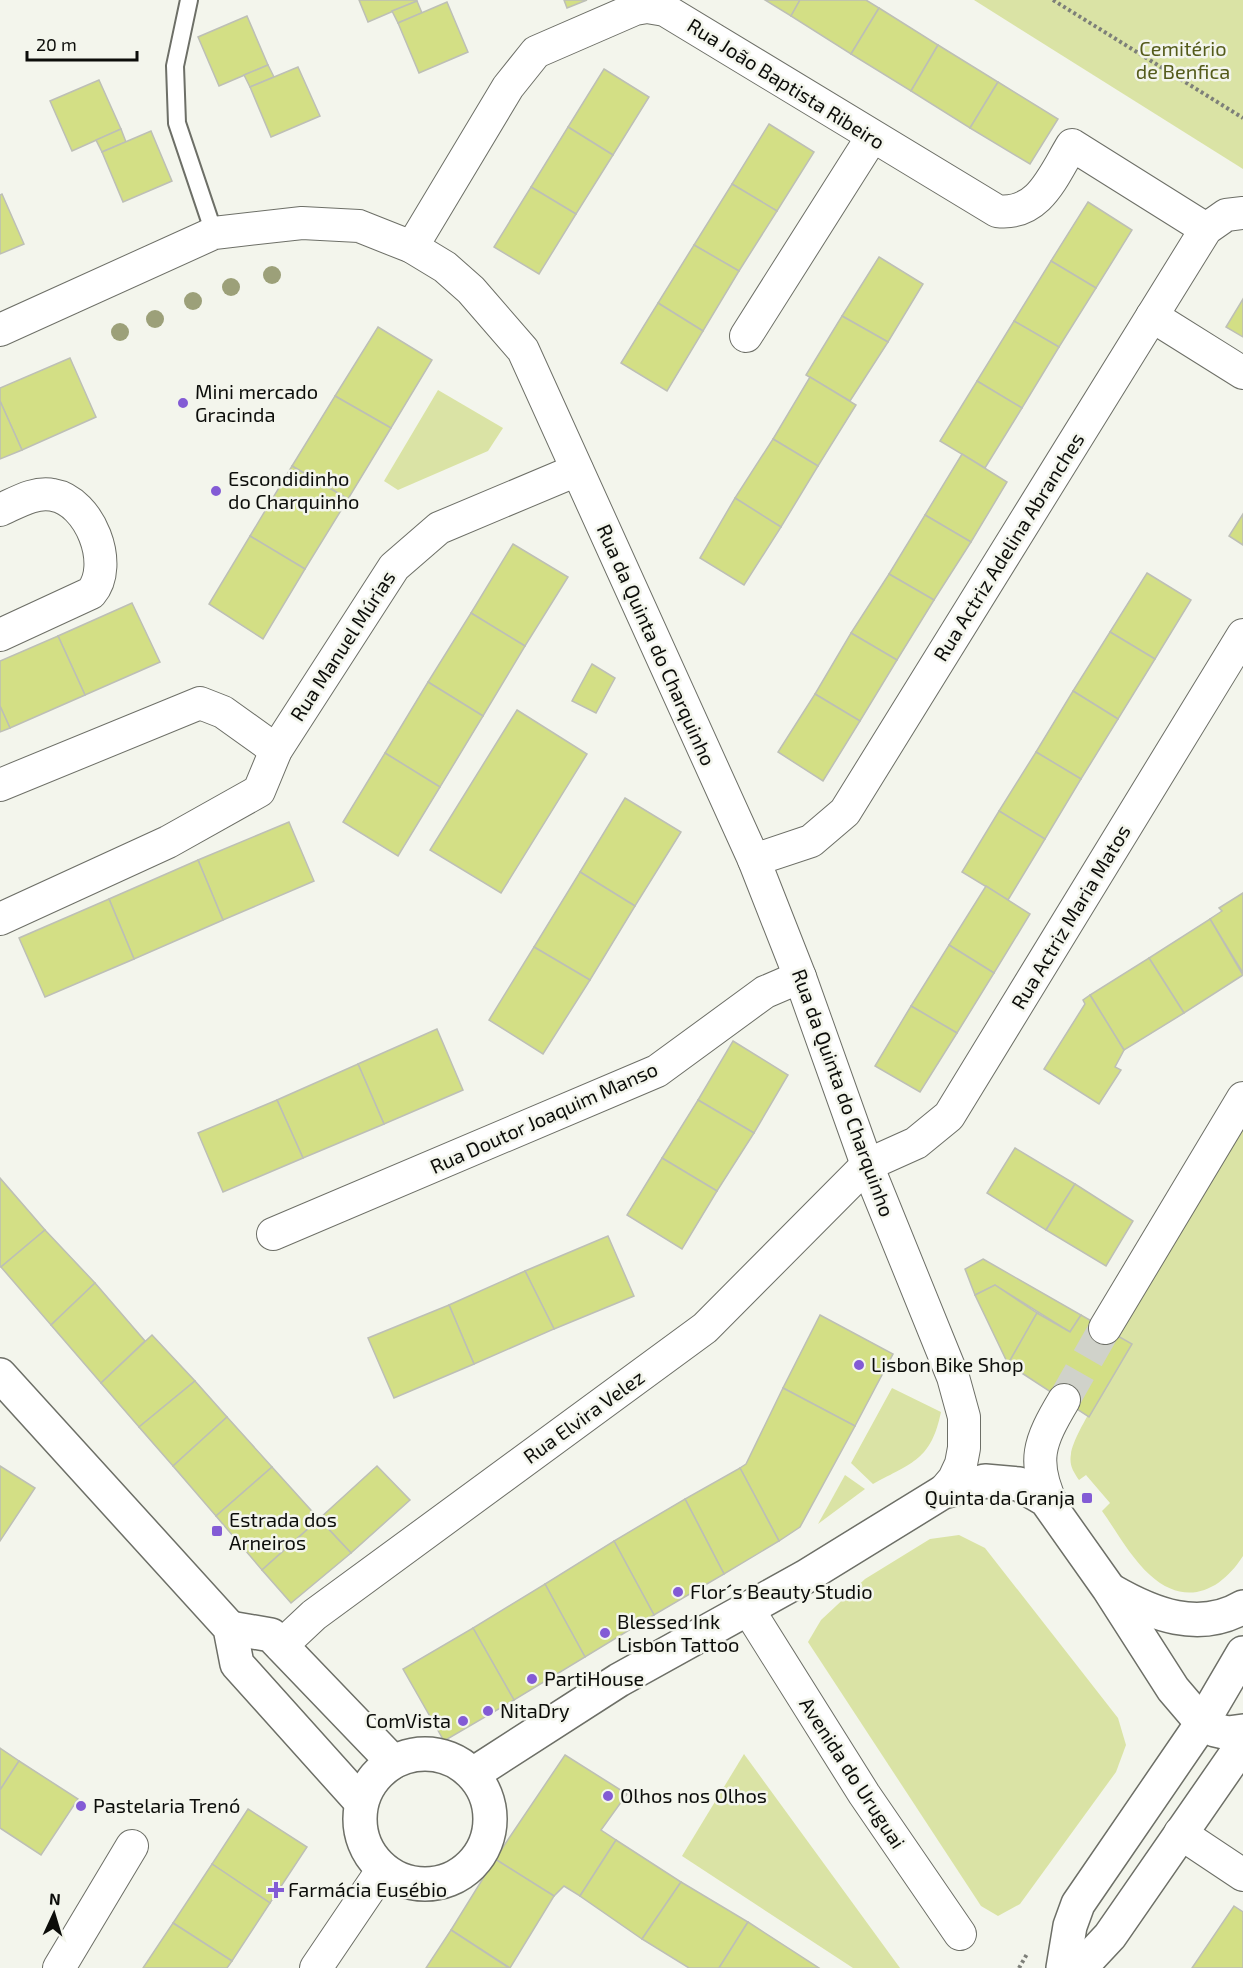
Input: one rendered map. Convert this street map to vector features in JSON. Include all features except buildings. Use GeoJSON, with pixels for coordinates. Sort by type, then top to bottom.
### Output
{"type":"FeatureCollection","features":[{"type":"Feature","properties":{"kind":"street","name":"Rua João Baptista Ribeiro"},"geometry":{"type":"LineString","coordinates":[[412,247],[508,87],[536,52],[635,9],[647,7],[665,10],[986,206],[1008,212],[1022,209],[1041,196],[1072,145],[1206,229]]}},
{"type":"Feature","properties":{"kind":"street"},"geometry":{"type":"LineString","coordinates":[[746,336],[873,137]]}},
{"type":"Feature","properties":{"kind":"street","name":"Rua Actriz Adelina Abranches"},"geometry":{"type":"LineString","coordinates":[[754,860],[811,841],[845,812],[1206,229],[1226,214],[1243,213]]}},
{"type":"Feature","properties":{"kind":"street","name":"Rua da Quinta do Charquinho"},"geometry":{"type":"LineString","coordinates":[[0,330],[214,234],[302,223],[359,226],[412,247],[445,267],[471,290],[523,350],[754,860],[800,977],[867,1165],[953,1377],[964,1417],[961,1464],[954,1479],[943,1492]]}},
{"type":"Feature","properties":{"kind":"street"},"geometry":{"type":"LineString","coordinates":[[1152,316],[1243,373]]}},
{"type":"Feature","properties":{"kind":"street","name":"Rua Manuel Múrias"},"geometry":{"type":"LineString","coordinates":[[0,919],[168,842],[259,791],[276,750],[394,567],[439,528],[577,470]]}},
{"type":"Feature","properties":{"kind":"street"},"geometry":{"type":"LineString","coordinates":[[0,510],[42,494],[55,495],[66,500],[79,511],[90,527],[102,562],[98,586],[91,593],[0,635]]}},
{"type":"Feature","properties":{"kind":"street","name":"Rua Actriz Maria Matos"},"geometry":{"type":"LineString","coordinates":[[867,1165],[916,1143],[949,1116],[1243,635]]}},
{"type":"Feature","properties":{"kind":"street"},"geometry":{"type":"LineString","coordinates":[[0,785],[200,703],[223,712],[276,750]]}},
{"type":"Feature","properties":{"kind":"street","name":"Rua Doutor Joaquim Manso"},"geometry":{"type":"LineString","coordinates":[[273,1234],[657,1071],[765,992],[800,977]]}},
{"type":"Feature","properties":{"kind":"street"},"geometry":{"type":"LineString","coordinates":[[1105,1328],[1243,1098]]}},
{"type":"Feature","properties":{"kind":"street","name":"Rua Elvira Velez"},"geometry":{"type":"LineString","coordinates":[[281,1646],[314,1615],[705,1328],[867,1165]]}},
{"type":"Feature","properties":{"kind":"street"},"geometry":{"type":"LineString","coordinates":[[0,1375],[230,1628],[237,1665],[362,1802]]}},
{"type":"Feature","properties":{"kind":"street"},"geometry":{"type":"LineString","coordinates":[[1064,1400],[1046,1431],[1038,1461],[1042,1481],[1053,1508],[1109,1589],[1173,1689],[1202,1724],[1228,1733],[1243,1731]]}},
{"type":"Feature","properties":{"kind":"street"},"geometry":{"type":"LineString","coordinates":[[473,1774],[619,1680],[850,1550],[943,1492],[967,1484],[1000,1481],[1032,1491],[1053,1508]]}},
{"type":"Feature","properties":{"kind":"street"},"geometry":{"type":"LineString","coordinates":[[1109,1589],[1158,1615],[1206,1619],[1243,1607]]}},
{"type":"Feature","properties":{"kind":"street","name":"Avenida do Uruguai"},"geometry":{"type":"LineString","coordinates":[[748,1609],[864,1794],[960,1934]]}},
{"type":"Feature","properties":{"kind":"street"},"geometry":{"type":"LineString","coordinates":[[230,1628],[271,1635],[393,1761]]}},
{"type":"Feature","properties":{"kind":"street"},"geometry":{"type":"LineString","coordinates":[[1062,1968],[1070,1926],[1078,1904],[1202,1724],[1243,1653]]}},
{"type":"Feature","properties":{"kind":"street"},"geometry":{"type":"LineString","coordinates":[[1183,1829],[1194,1796],[1211,1763],[1202,1724]]}},
{"type":"Feature","properties":{"kind":"street"},"geometry":{"type":"LineString","coordinates":[[1080,1968],[1110,1936],[1243,1744]]}},
{"type":"Feature","properties":{"kind":"street"},"geometry":{"type":"LineString","coordinates":[[427,1753],[444,1756],[460,1763],[473,1774],[483,1788],[489,1806],[489,1832],[479,1857],[459,1874],[434,1884],[398,1878],[383,1869],[370,1855],[362,1839],[359,1820],[368,1786],[379,1772],[393,1761],[427,1753]]}},
{"type":"Feature","properties":{"kind":"street"},"geometry":{"type":"LineString","coordinates":[[1183,1829],[1243,1875]]}},
{"type":"Feature","properties":{"kind":"street"},"geometry":{"type":"LineString","coordinates":[[59,1968],[132,1846]]}},
{"type":"Feature","properties":{"kind":"street"},"geometry":{"type":"LineString","coordinates":[[316,1968],[383,1869]]}},
{"type":"Feature","properties":{"kind":"lane"},"geometry":{"type":"LineString","coordinates":[[189,0],[175,66],[177,123],[214,234]]}},
{"type":"Feature","properties":{"kind":"path"},"geometry":{"type":"LineString","coordinates":[[1053,0],[1243,118]]}},
{"type":"Feature","properties":{"kind":"green space","name":"Cemitério de Benfica"},"geometry":{"type":"Polygon","coordinates":[[[974,0],[1243,0],[1243,169],[974,0]]]}},
{"type":"Feature","properties":{"kind":"green space"},"geometry":{"type":"Polygon","coordinates":[[[438,390],[503,428],[488,451],[398,490],[384,481],[438,390]]]}},
{"type":"Feature","properties":{"kind":"green space"},"geometry":{"type":"Polygon","coordinates":[[[1243,1116],[1243,1556],[1224,1579],[1201,1591],[1189,1593],[1176,1591],[1163,1585],[1143,1568],[1102,1511],[1110,1503],[1086,1475],[1079,1480],[1072,1468],[1071,1458],[1074,1444],[1088,1415],[1132,1344],[1118,1336],[1243,1116]]]}},
{"type":"Feature","properties":{"kind":"green space"},"geometry":{"type":"Polygon","coordinates":[[[892,1388],[941,1412],[937,1428],[926,1450],[909,1464],[873,1484],[851,1463],[892,1388]]]}},
{"type":"Feature","properties":{"kind":"green space"},"geometry":{"type":"Polygon","coordinates":[[[845,1475],[865,1489],[818,1524],[845,1475]]]}},
{"type":"Feature","properties":{"kind":"green space"},"geometry":{"type":"Polygon","coordinates":[[[959,1535],[985,1548],[1118,1718],[1126,1745],[1116,1772],[1020,1904],[998,1916],[981,1906],[808,1642],[821,1620],[865,1579],[930,1539],[959,1535]]]}},
{"type":"Feature","properties":{"kind":"green space"},"geometry":{"type":"Polygon","coordinates":[[[744,1754],[900,1968],[853,1968],[682,1856],[744,1754]]]}},
{"type":"Feature","properties":{"kind":"tunnel"},"geometry":{"type":"LineString","coordinates":[[1064,1400],[1105,1328]]}},
{"type":"Feature","properties":{"kind":"place","name":"Mini mercado Gracinda"},"geometry":{"type":"Point","coordinates":[183,403]}},
{"type":"Feature","properties":{"kind":"place","name":"Escondidinho do Charquinho"},"geometry":{"type":"Point","coordinates":[216,491]}},
{"type":"Feature","properties":{"kind":"place","name":"Lisbon Bike Shop"},"geometry":{"type":"Point","coordinates":[859,1365]}},
{"type":"Feature","properties":{"kind":"place","name":"Quinta da Granja"},"geometry":{"type":"Point","coordinates":[1087,1498]}},
{"type":"Feature","properties":{"kind":"place","name":"Estrada dos Arneiros"},"geometry":{"type":"Point","coordinates":[217,1531]}},
{"type":"Feature","properties":{"kind":"place","name":"Flor´s Beauty Studio"},"geometry":{"type":"Point","coordinates":[678,1592]}},
{"type":"Feature","properties":{"kind":"place","name":"Blessed Ink Lisbon Tattoo"},"geometry":{"type":"Point","coordinates":[605,1633]}},
{"type":"Feature","properties":{"kind":"place","name":"PartiHouse"},"geometry":{"type":"Point","coordinates":[532,1679]}},
{"type":"Feature","properties":{"kind":"place","name":"NitaDry"},"geometry":{"type":"Point","coordinates":[488,1711]}},
{"type":"Feature","properties":{"kind":"place","name":"ComVista"},"geometry":{"type":"Point","coordinates":[463,1721]}},
{"type":"Feature","properties":{"kind":"place","name":"Olhos nos Olhos"},"geometry":{"type":"Point","coordinates":[608,1796]}},
{"type":"Feature","properties":{"kind":"place","name":"Pastelaria Trenó"},"geometry":{"type":"Point","coordinates":[81,1806]}},
{"type":"Feature","properties":{"kind":"place","name":"Farmácia Eusébio"},"geometry":{"type":"Point","coordinates":[276,1890]}}]}
